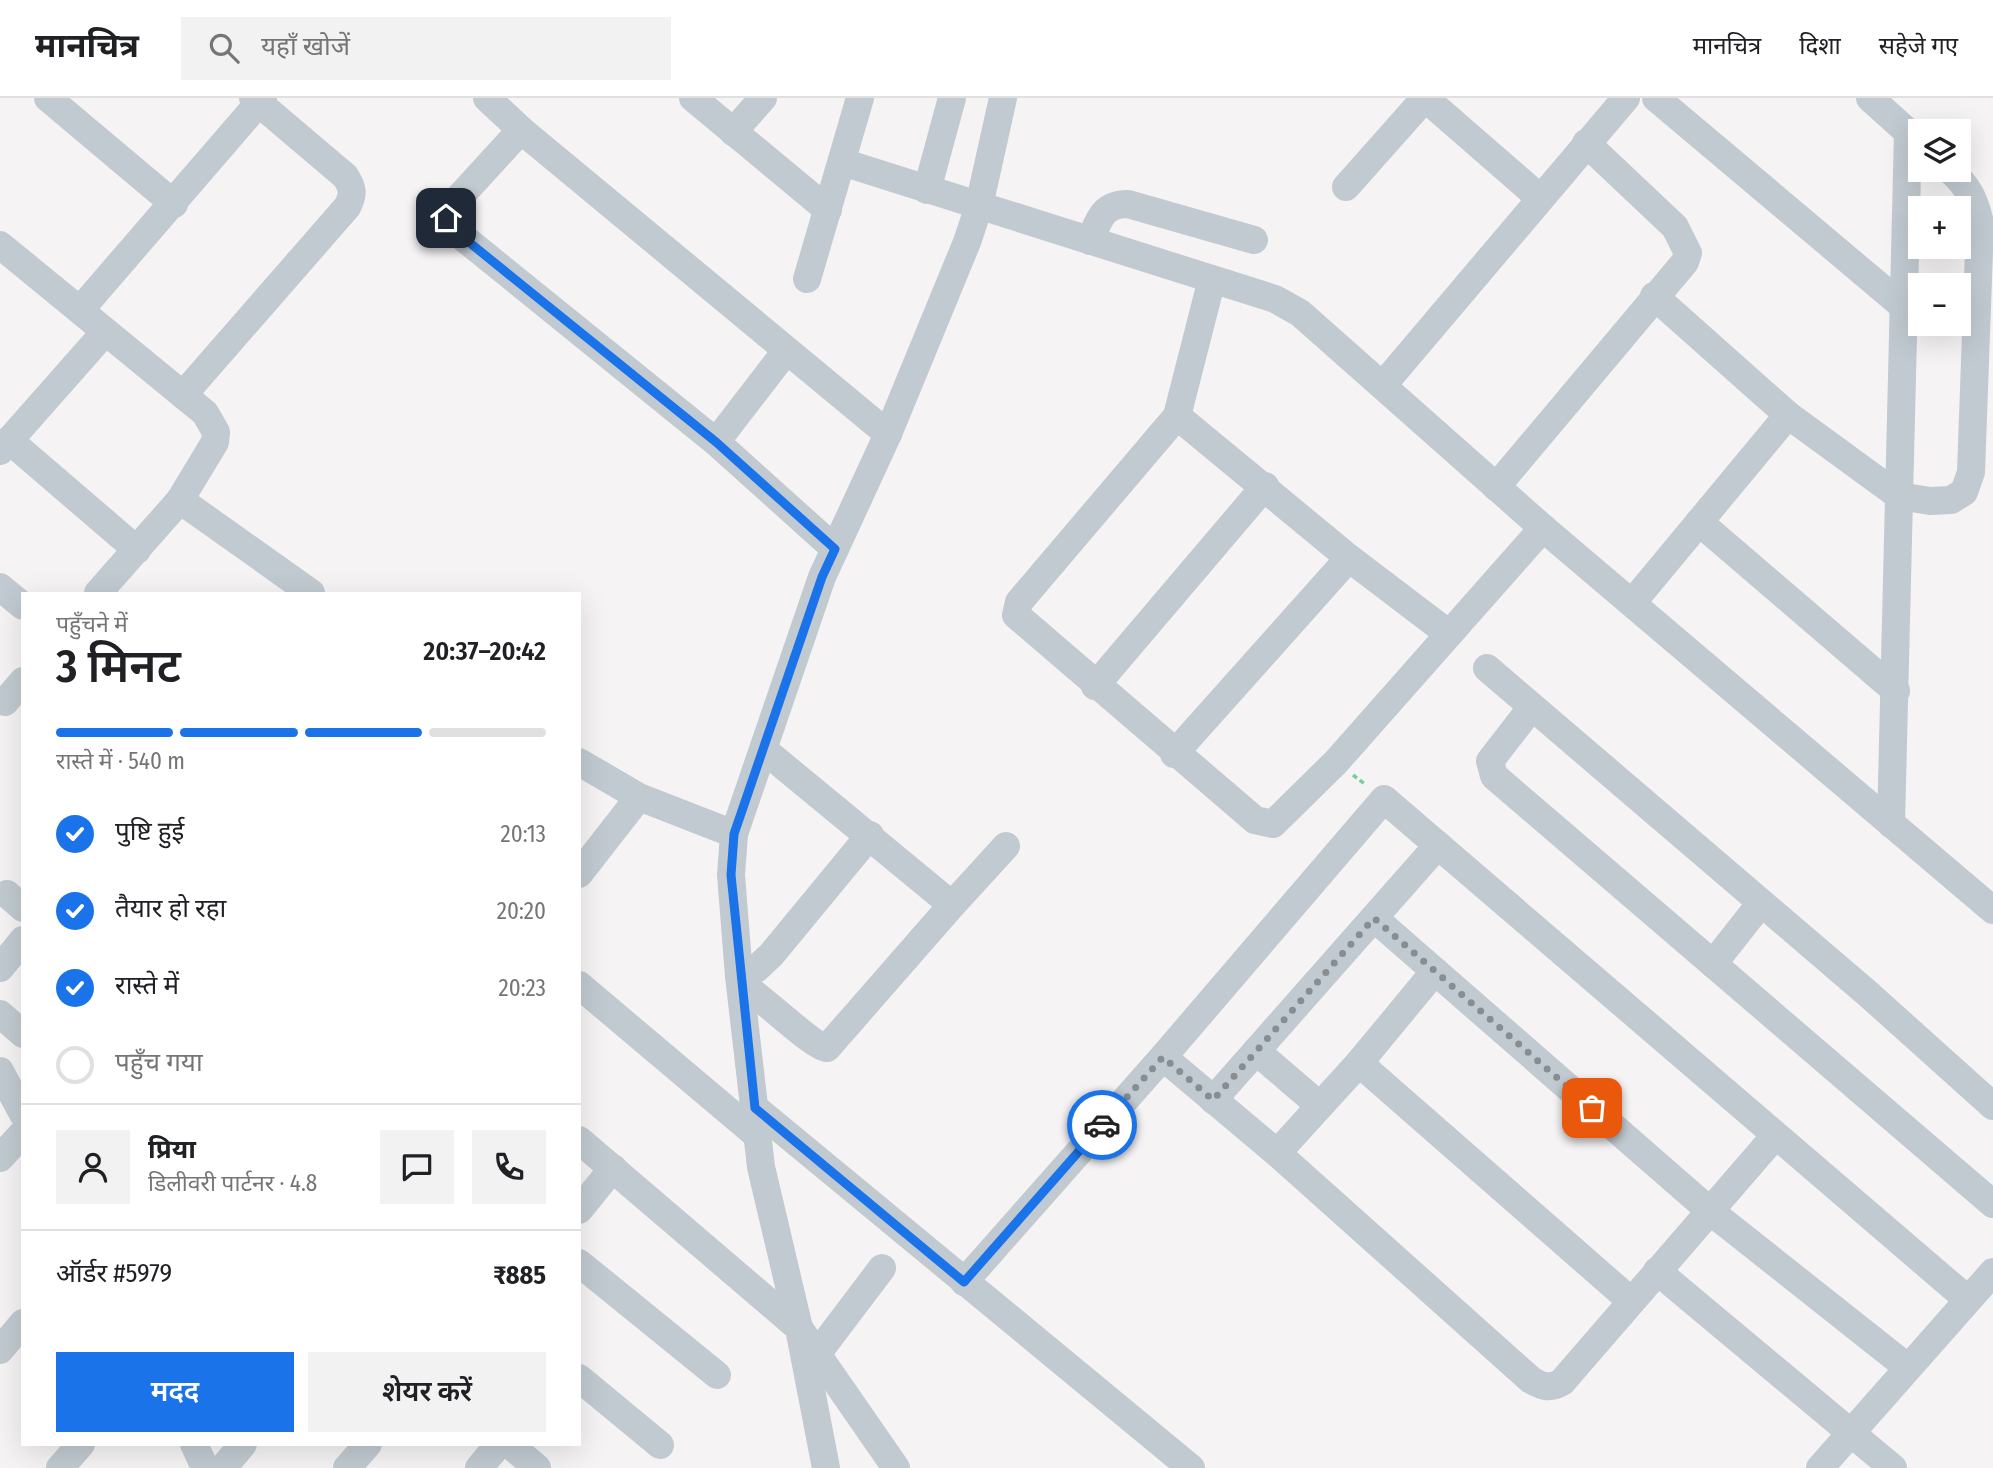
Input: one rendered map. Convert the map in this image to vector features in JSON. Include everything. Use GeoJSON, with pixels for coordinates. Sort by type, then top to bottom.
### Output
{"type":"FeatureCollection","features":[{"type":"Feature","properties":{"kind":"street"},"geometry":{"type":"LineString","coordinates":[[48,98],[174,204]]}},
{"type":"Feature","properties":{"kind":"street"},"geometry":{"type":"LineString","coordinates":[[487,98],[521,130],[888,434]]}},
{"type":"Feature","properties":{"kind":"street"},"geometry":{"type":"LineString","coordinates":[[693,98],[828,210]]}},
{"type":"Feature","properties":{"kind":"street"},"geometry":{"type":"LineString","coordinates":[[733,132],[763,98]]}},
{"type":"Feature","properties":{"kind":"street"},"geometry":{"type":"LineString","coordinates":[[807,279],[860,98]]}},
{"type":"Feature","properties":{"kind":"street"},"geometry":{"type":"LineString","coordinates":[[928,190],[952,98]]}},
{"type":"Feature","properties":{"kind":"street"},"geometry":{"type":"LineString","coordinates":[[826,1468],[799,1328],[761,1167],[731,875],[734,834],[822,577],[888,434],[979,206],[1003,98]]}},
{"type":"Feature","properties":{"kind":"street"},"geometry":{"type":"LineString","coordinates":[[1346,187],[1425,98],[1540,198]]}},
{"type":"Feature","properties":{"kind":"street"},"geometry":{"type":"LineString","coordinates":[[1383,385],[1626,98]]}},
{"type":"Feature","properties":{"kind":"street"},"geometry":{"type":"LineString","coordinates":[[1656,98],[1903,306]]}},
{"type":"Feature","properties":{"kind":"street"},"geometry":{"type":"LineString","coordinates":[[1870,98],[1908,132]]}},
{"type":"Feature","properties":{"kind":"street"},"geometry":{"type":"LineString","coordinates":[[80,310],[174,204],[258,100],[345,176],[353,188],[353,197],[183,395]]}},
{"type":"Feature","properties":{"kind":"street"},"geometry":{"type":"LineString","coordinates":[[521,130],[454,202],[446,218],[449,226],[716,442],[835,549]]}},
{"type":"Feature","properties":{"kind":"street"},"geometry":{"type":"LineString","coordinates":[[1496,487],[1685,262],[1687,246],[1675,227],[1586,144]]}},
{"type":"Feature","properties":{"kind":"street"},"geometry":{"type":"LineString","coordinates":[[842,162],[1275,299],[1300,313],[1543,528],[1993,910]]}},
{"type":"Feature","properties":{"kind":"street"},"geometry":{"type":"LineString","coordinates":[[1892,824],[1903,306],[1911,182]]}},
{"type":"Feature","properties":{"kind":"street"},"geometry":{"type":"LineString","coordinates":[[1654,296],[1788,415],[1899,496],[1930,501],[1951,500],[1964,492],[1972,472],[1980,223],[1975,202],[1964,182]]}},
{"type":"Feature","properties":{"kind":"street"},"geometry":{"type":"LineString","coordinates":[[1090,241],[1102,212],[1118,204],[1128,204],[1254,240]]}},
{"type":"Feature","properties":{"kind":"street"},"geometry":{"type":"LineString","coordinates":[[0,245],[205,414],[216,432],[215,442],[180,500],[103,592]]}},
{"type":"Feature","properties":{"kind":"street"},"geometry":{"type":"LineString","coordinates":[[1212,279],[1177,416],[1019,602],[1016,610],[1019,620],[1255,820],[1266,825],[1281,817],[1336,762],[1543,528]]}},
{"type":"Feature","properties":{"kind":"street"},"geometry":{"type":"LineString","coordinates":[[105,332],[5,445],[137,550]]}},
{"type":"Feature","properties":{"kind":"street"},"geometry":{"type":"LineString","coordinates":[[716,442],[786,351]]}},
{"type":"Feature","properties":{"kind":"street"},"geometry":{"type":"LineString","coordinates":[[1632,603],[1788,415]]}},
{"type":"Feature","properties":{"kind":"street"},"geometry":{"type":"LineString","coordinates":[[1177,416],[1349,558],[1449,634]]}},
{"type":"Feature","properties":{"kind":"street"},"geometry":{"type":"LineString","coordinates":[[1095,686],[1265,486]]}},
{"type":"Feature","properties":{"kind":"street"},"geometry":{"type":"LineString","coordinates":[[180,500],[310,592]]}},
{"type":"Feature","properties":{"kind":"street"},"geometry":{"type":"LineString","coordinates":[[1699,522],[1896,691]]}},
{"type":"Feature","properties":{"kind":"street"},"geometry":{"type":"LineString","coordinates":[[1174,754],[1349,558]]}},
{"type":"Feature","properties":{"kind":"street"},"geometry":{"type":"LineString","coordinates":[[0,587],[21,604]]}},
{"type":"Feature","properties":{"kind":"street"},"geometry":{"type":"LineString","coordinates":[[1487,668],[1993,1106]]}},
{"type":"Feature","properties":{"kind":"street"},"geometry":{"type":"LineString","coordinates":[[1531,708],[1495,751],[1490,761],[1494,776],[1993,1204]]}},
{"type":"Feature","properties":{"kind":"street"},"geometry":{"type":"LineString","coordinates":[[764,750],[953,905]]}},
{"type":"Feature","properties":{"kind":"street"},"geometry":{"type":"LineString","coordinates":[[581,763],[639,797],[734,834]]}},
{"type":"Feature","properties":{"kind":"street"},"geometry":{"type":"LineString","coordinates":[[581,871],[639,797]]}},
{"type":"Feature","properties":{"kind":"street"},"geometry":{"type":"LineString","coordinates":[[964,1282],[1163,1057],[1384,799],[1967,1299]]}},
{"type":"Feature","properties":{"kind":"street"},"geometry":{"type":"LineString","coordinates":[[740,980],[771,956],[870,835]]}},
{"type":"Feature","properties":{"kind":"street"},"geometry":{"type":"LineString","coordinates":[[1213,1100],[1438,845]]}},
{"type":"Feature","properties":{"kind":"street"},"geometry":{"type":"LineString","coordinates":[[740,980],[814,1043],[827,1048],[1006,846]]}},
{"type":"Feature","properties":{"kind":"street"},"geometry":{"type":"LineString","coordinates":[[1713,964],[1760,903]]}},
{"type":"Feature","properties":{"kind":"street"},"geometry":{"type":"LineString","coordinates":[[1374,918],[1710,1211],[1907,1367]]}},
{"type":"Feature","properties":{"kind":"street"},"geometry":{"type":"LineString","coordinates":[[0,968],[21,942]]}},
{"type":"Feature","properties":{"kind":"street"},"geometry":{"type":"LineString","coordinates":[[1277,1153],[1359,1063],[1435,971]]}},
{"type":"Feature","properties":{"kind":"street"},"geometry":{"type":"LineString","coordinates":[[581,987],[758,1136]]}},
{"type":"Feature","properties":{"kind":"street"},"geometry":{"type":"LineString","coordinates":[[0,1014],[21,1032]]}},
{"type":"Feature","properties":{"kind":"street"},"geometry":{"type":"LineString","coordinates":[[1256,1051],[1319,1105]]}},
{"type":"Feature","properties":{"kind":"street"},"geometry":{"type":"LineString","coordinates":[[1163,1057],[1277,1153],[1531,1380],[1543,1387],[1554,1387],[1562,1382],[1775,1136]]}},
{"type":"Feature","properties":{"kind":"street"},"geometry":{"type":"LineString","coordinates":[[1359,1063],[1631,1301]]}},
{"type":"Feature","properties":{"kind":"street"},"geometry":{"type":"LineString","coordinates":[[0,1070],[21,1110]]}},
{"type":"Feature","properties":{"kind":"street"},"geometry":{"type":"LineString","coordinates":[[755,1108],[1191,1468]]}},
{"type":"Feature","properties":{"kind":"street"},"geometry":{"type":"LineString","coordinates":[[0,1158],[21,1135]]}},
{"type":"Feature","properties":{"kind":"street"},"geometry":{"type":"LineString","coordinates":[[581,1142],[799,1328],[896,1468]]}},
{"type":"Feature","properties":{"kind":"street"},"geometry":{"type":"LineString","coordinates":[[581,1208],[613,1168]]}},
{"type":"Feature","properties":{"kind":"street"},"geometry":{"type":"LineString","coordinates":[[581,1266],[717,1374]]}},
{"type":"Feature","properties":{"kind":"street"},"geometry":{"type":"LineString","coordinates":[[817,1354],[882,1268]]}},
{"type":"Feature","properties":{"kind":"street"},"geometry":{"type":"LineString","coordinates":[[1657,1271],[1893,1468]]}},
{"type":"Feature","properties":{"kind":"street"},"geometry":{"type":"LineString","coordinates":[[1820,1468],[1993,1272]]}},
{"type":"Feature","properties":{"kind":"street"},"geometry":{"type":"LineString","coordinates":[[0,1350],[21,1325]]}},
{"type":"Feature","properties":{"kind":"street"},"geometry":{"type":"LineString","coordinates":[[581,1380],[660,1446]]}},
{"type":"Feature","properties":{"kind":"street"},"geometry":{"type":"LineString","coordinates":[[60,1468],[79,1446]]}},
{"type":"Feature","properties":{"kind":"street"},"geometry":{"type":"LineString","coordinates":[[195,1446],[205,1468]]}},
{"type":"Feature","properties":{"kind":"street"},"geometry":{"type":"LineString","coordinates":[[223,1468],[241,1446]]}},
{"type":"Feature","properties":{"kind":"street"},"geometry":{"type":"LineString","coordinates":[[347,1468],[366,1446]]}},
{"type":"Feature","properties":{"kind":"street"},"geometry":{"type":"LineString","coordinates":[[479,1468],[497,1446]]}},
{"type":"Feature","properties":{"kind":"street"},"geometry":{"type":"LineString","coordinates":[[511,1446],[537,1468]]}},
{"type":"Feature","properties":{"kind":"path"},"geometry":{"type":"LineString","coordinates":[[1336,762],[1384,799]]}},
{"type":"Feature","properties":{"kind":"way so far"},"geometry":{"type":"LineString","coordinates":[[1102,1125],[1163,1057],[1213,1100],[1374,918],[1592,1108]]}},
{"type":"Feature","properties":{"kind":"route"},"geometry":{"type":"LineString","coordinates":[[446,218],[449,226],[716,442],[835,549],[822,577],[734,834],[731,875],[739,976],[755,1108],[964,1282],[1102,1125]]}}]}
